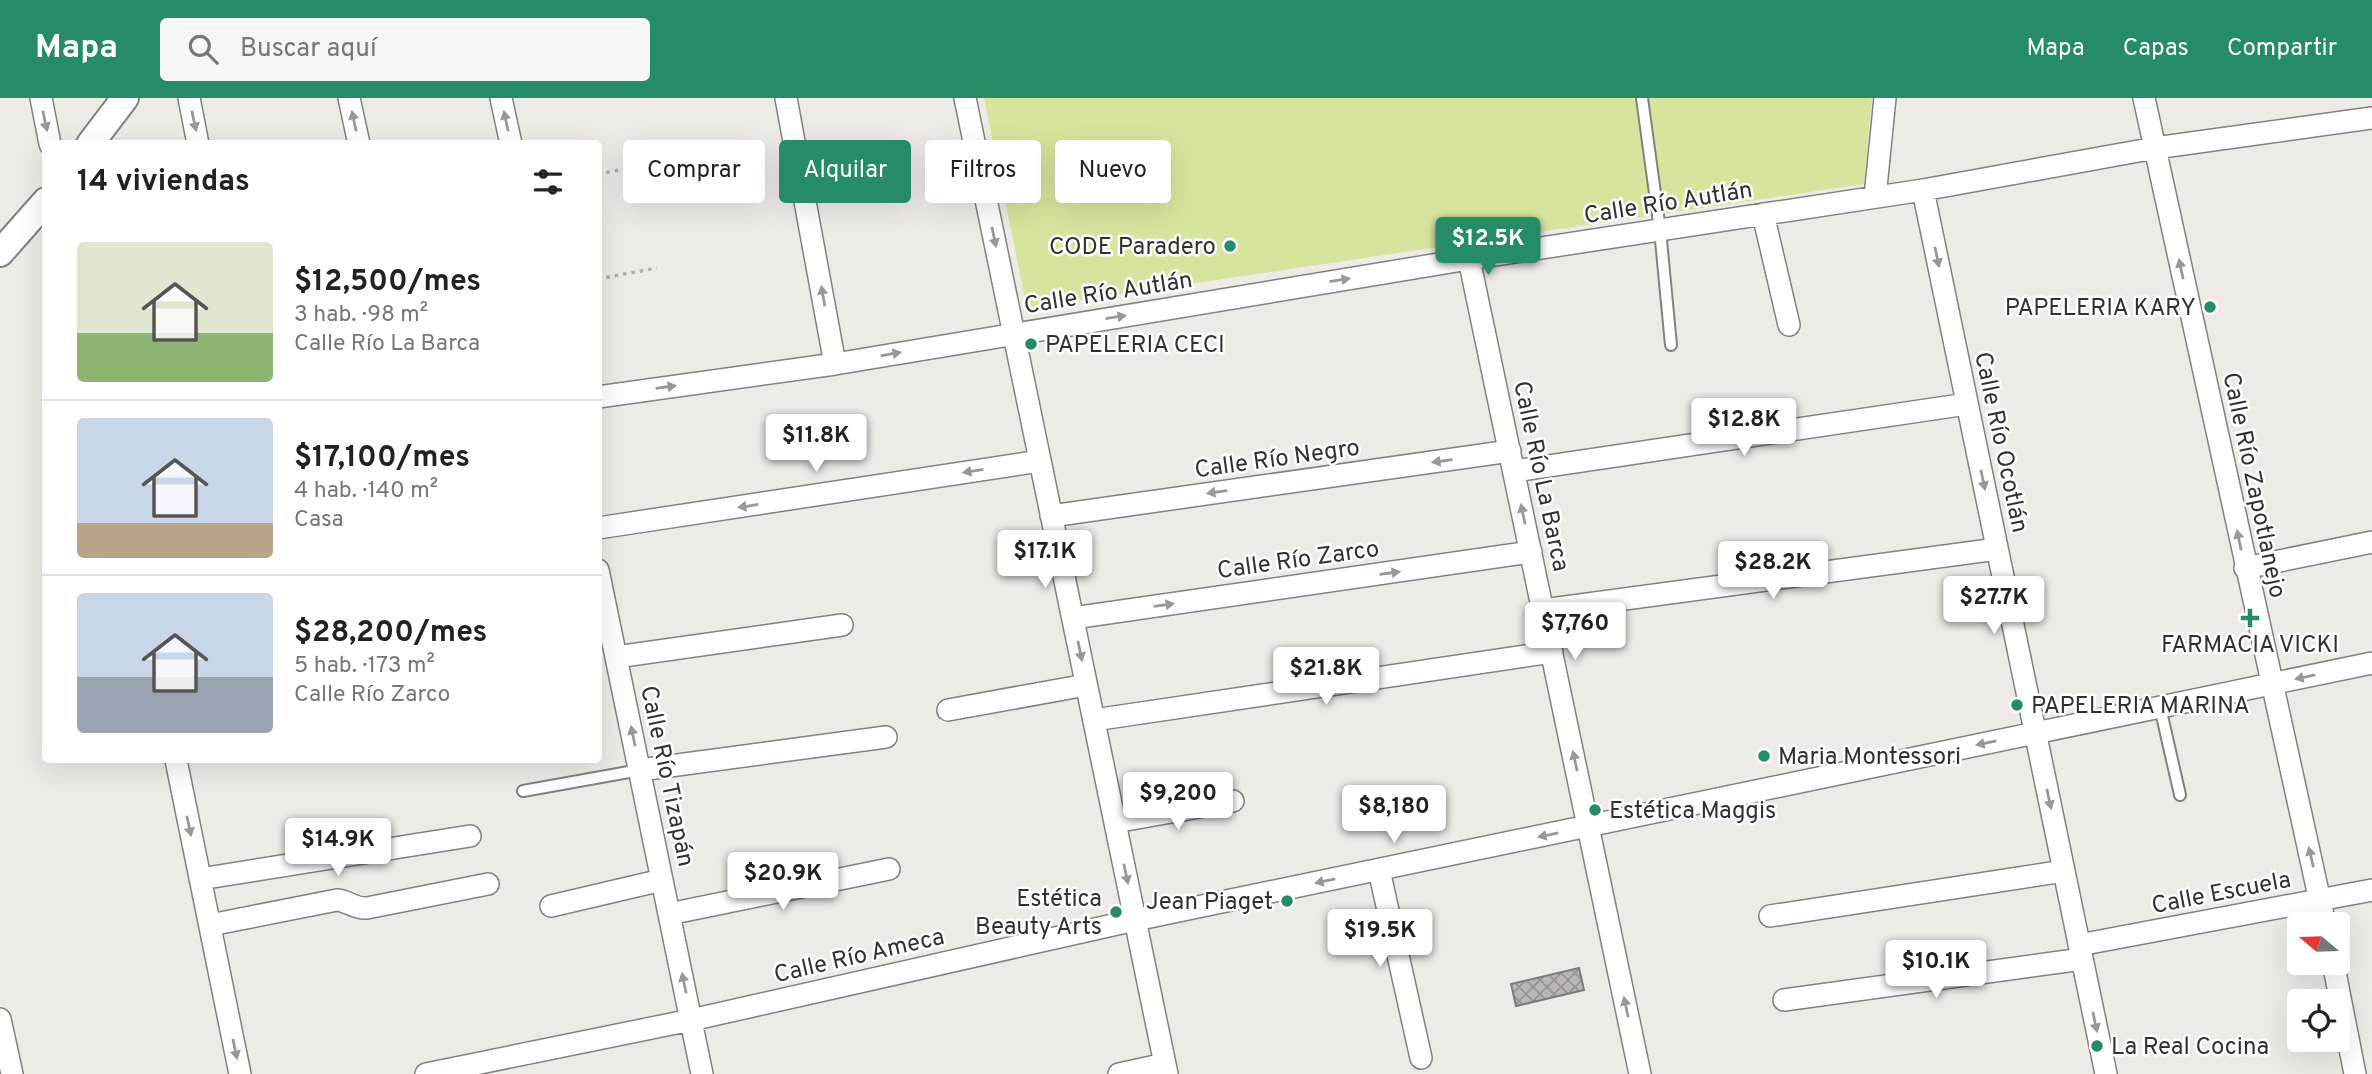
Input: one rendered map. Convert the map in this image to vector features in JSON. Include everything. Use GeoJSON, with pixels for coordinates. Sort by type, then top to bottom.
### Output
{"type":"FeatureCollection","features":[{"type":"Feature","properties":{"kind":"street"},"geometry":{"type":"LineString","coordinates":[[41,98],[49,140]]}},
{"type":"Feature","properties":{"kind":"street"},"geometry":{"type":"LineString","coordinates":[[93,140],[125,98]]}},
{"type":"Feature","properties":{"kind":"street"},"geometry":{"type":"LineString","coordinates":[[189,98],[197,140]]}},
{"type":"Feature","properties":{"kind":"street"},"geometry":{"type":"LineString","coordinates":[[349,98],[358,140]]}},
{"type":"Feature","properties":{"kind":"street"},"geometry":{"type":"LineString","coordinates":[[501,98],[510,140]]}},
{"type":"Feature","properties":{"kind":"street"},"geometry":{"type":"LineString","coordinates":[[786,98],[835,364]]}},
{"type":"Feature","properties":{"kind":"street"},"geometry":{"type":"LineString","coordinates":[[965,98],[1166,1069],[1119,1074]]}},
{"type":"Feature","properties":{"kind":"street"},"geometry":{"type":"LineString","coordinates":[[1875,197],[1885,98]]}},
{"type":"Feature","properties":{"kind":"street","name":"Calle Río Zapotlanejo"},"geometry":{"type":"LineString","coordinates":[[2144,98],[2323,912]]}},
{"type":"Feature","properties":{"kind":"street","name":"Calle Río Autlán"},"geometry":{"type":"LineString","coordinates":[[602,396],[835,364],[1469,259],[1923,190],[2155,148],[2372,118]]}},
{"type":"Feature","properties":{"kind":"street","name":"Calle Río Ocotlán"},"geometry":{"type":"LineString","coordinates":[[1923,190],[2106,1074]]}},
{"type":"Feature","properties":{"kind":"street"},"geometry":{"type":"LineString","coordinates":[[0,254],[42,206]]}},
{"type":"Feature","properties":{"kind":"street"},"geometry":{"type":"LineString","coordinates":[[1763,214],[1789,325]]}},
{"type":"Feature","properties":{"kind":"street","name":"Calle Río La Barca"},"geometry":{"type":"LineString","coordinates":[[1469,259],[1640,1074]]}},
{"type":"Feature","properties":{"kind":"street","name":"Calle Río Negro"},"geometry":{"type":"LineString","coordinates":[[1051,516],[1967,404]]}},
{"type":"Feature","properties":{"kind":"street"},"geometry":{"type":"LineString","coordinates":[[602,527],[1040,461]]}},
{"type":"Feature","properties":{"kind":"street"},"geometry":{"type":"LineString","coordinates":[[2245,568],[2372,542]]}},
{"type":"Feature","properties":{"kind":"street"},"geometry":{"type":"LineString","coordinates":[[1543,610],[1997,550]]}},
{"type":"Feature","properties":{"kind":"street","name":"Calle Río Zarco"},"geometry":{"type":"LineString","coordinates":[[1073,618],[1531,552]]}},
{"type":"Feature","properties":{"kind":"street","name":"Calle Río Tizapán"},"geometry":{"type":"LineString","coordinates":[[602,589],[702,1074]]}},
{"type":"Feature","properties":{"kind":"street"},"geometry":{"type":"LineString","coordinates":[[616,657],[842,625]]}},
{"type":"Feature","properties":{"kind":"street"},"geometry":{"type":"LineString","coordinates":[[1094,720],[1552,652]]}},
{"type":"Feature","properties":{"kind":"street","name":"Calle Río Ameca"},"geometry":{"type":"LineString","coordinates":[[426,1074],[691,1020],[1135,920],[2372,663]]}},
{"type":"Feature","properties":{"kind":"street"},"geometry":{"type":"LineString","coordinates":[[948,710],[1086,685]]}},
{"type":"Feature","properties":{"kind":"street"},"geometry":{"type":"LineString","coordinates":[[640,770],[886,737]]}},
{"type":"Feature","properties":{"kind":"street"},"geometry":{"type":"LineString","coordinates":[[177,763],[240,1074]]}},
{"type":"Feature","properties":{"kind":"street"},"geometry":{"type":"LineString","coordinates":[[1115,822],[1233,801]]}},
{"type":"Feature","properties":{"kind":"street"},"geometry":{"type":"LineString","coordinates":[[200,879],[470,836]]}},
{"type":"Feature","properties":{"kind":"street"},"geometry":{"type":"LineString","coordinates":[[669,914],[889,869]]}},
{"type":"Feature","properties":{"kind":"street"},"geometry":{"type":"LineString","coordinates":[[1379,870],[1421,1058]]}},
{"type":"Feature","properties":{"kind":"street"},"geometry":{"type":"LineString","coordinates":[[1770,916],[2064,871]]}},
{"type":"Feature","properties":{"kind":"street"},"geometry":{"type":"LineString","coordinates":[[551,906],[662,880]]}},
{"type":"Feature","properties":{"kind":"street"},"geometry":{"type":"LineString","coordinates":[[210,925],[337,900],[347,902],[355,908],[367,908],[488,884]]}},
{"type":"Feature","properties":{"kind":"street","name":"Calle Escuela"},"geometry":{"type":"LineString","coordinates":[[1784,1000],[2081,952],[2372,890]]}},
{"type":"Feature","properties":{"kind":"street"},"geometry":{"type":"LineString","coordinates":[[2336,975],[2355,1074]]}},
{"type":"Feature","properties":{"kind":"street"},"geometry":{"type":"LineString","coordinates":[[0,1019],[12,1074]]}},
{"type":"Feature","properties":{"kind":"lane"},"geometry":{"type":"LineString","coordinates":[[1642,98],[1660,230],[1671,345]]}},
{"type":"Feature","properties":{"kind":"lane"},"geometry":{"type":"LineString","coordinates":[[2160,707],[2180,795]]}},
{"type":"Feature","properties":{"kind":"lane"},"geometry":{"type":"LineString","coordinates":[[523,791],[640,770]]}},
{"type":"Feature","properties":{"kind":"path"},"geometry":{"type":"LineString","coordinates":[[602,173],[623,169]]}},
{"type":"Feature","properties":{"kind":"path"},"geometry":{"type":"LineString","coordinates":[[602,278],[657,268]]}},
{"type":"Feature","properties":{"kind":"green space","name":"CODE Paradero"},"geometry":{"type":"Polygon","coordinates":[[[984,98],[1872,98],[1864,184],[1027,308],[1006,203],[1041,203],[1041,140],[993,140],[984,98]]]}},
{"type":"Feature","properties":{"kind":"building"},"geometry":{"type":"Polygon","coordinates":[[[1579,968],[1584,990],[1516,1006],[1511,984],[1579,968]]]}},
{"type":"Feature","properties":{"kind":"place","name":"CODE Paradero"},"geometry":{"type":"Point","coordinates":[1230,246]}},
{"type":"Feature","properties":{"kind":"place","name":"PAPELERIA KARY"},"geometry":{"type":"Point","coordinates":[2210,307]}},
{"type":"Feature","properties":{"kind":"place","name":"PAPELERIA CECI"},"geometry":{"type":"Point","coordinates":[1031,344]}},
{"type":"Feature","properties":{"kind":"place","name":"FARMACIA VICKI"},"geometry":{"type":"Point","coordinates":[2250,618]}},
{"type":"Feature","properties":{"kind":"place","name":"PAPELERIA MARINA"},"geometry":{"type":"Point","coordinates":[2017,705]}},
{"type":"Feature","properties":{"kind":"place","name":"Maria Montessori"},"geometry":{"type":"Point","coordinates":[1764,756]}},
{"type":"Feature","properties":{"kind":"place","name":"Estética Maggis"},"geometry":{"type":"Point","coordinates":[1595,810]}},
{"type":"Feature","properties":{"kind":"place","name":"Jean Piaget"},"geometry":{"type":"Point","coordinates":[1287,901]}},
{"type":"Feature","properties":{"kind":"place","name":"Estética Beauty Arts"},"geometry":{"type":"Point","coordinates":[1116,912]}},
{"type":"Feature","properties":{"kind":"place","name":"La Real Cocina"},"geometry":{"type":"Point","coordinates":[2097,1046]}}]}
